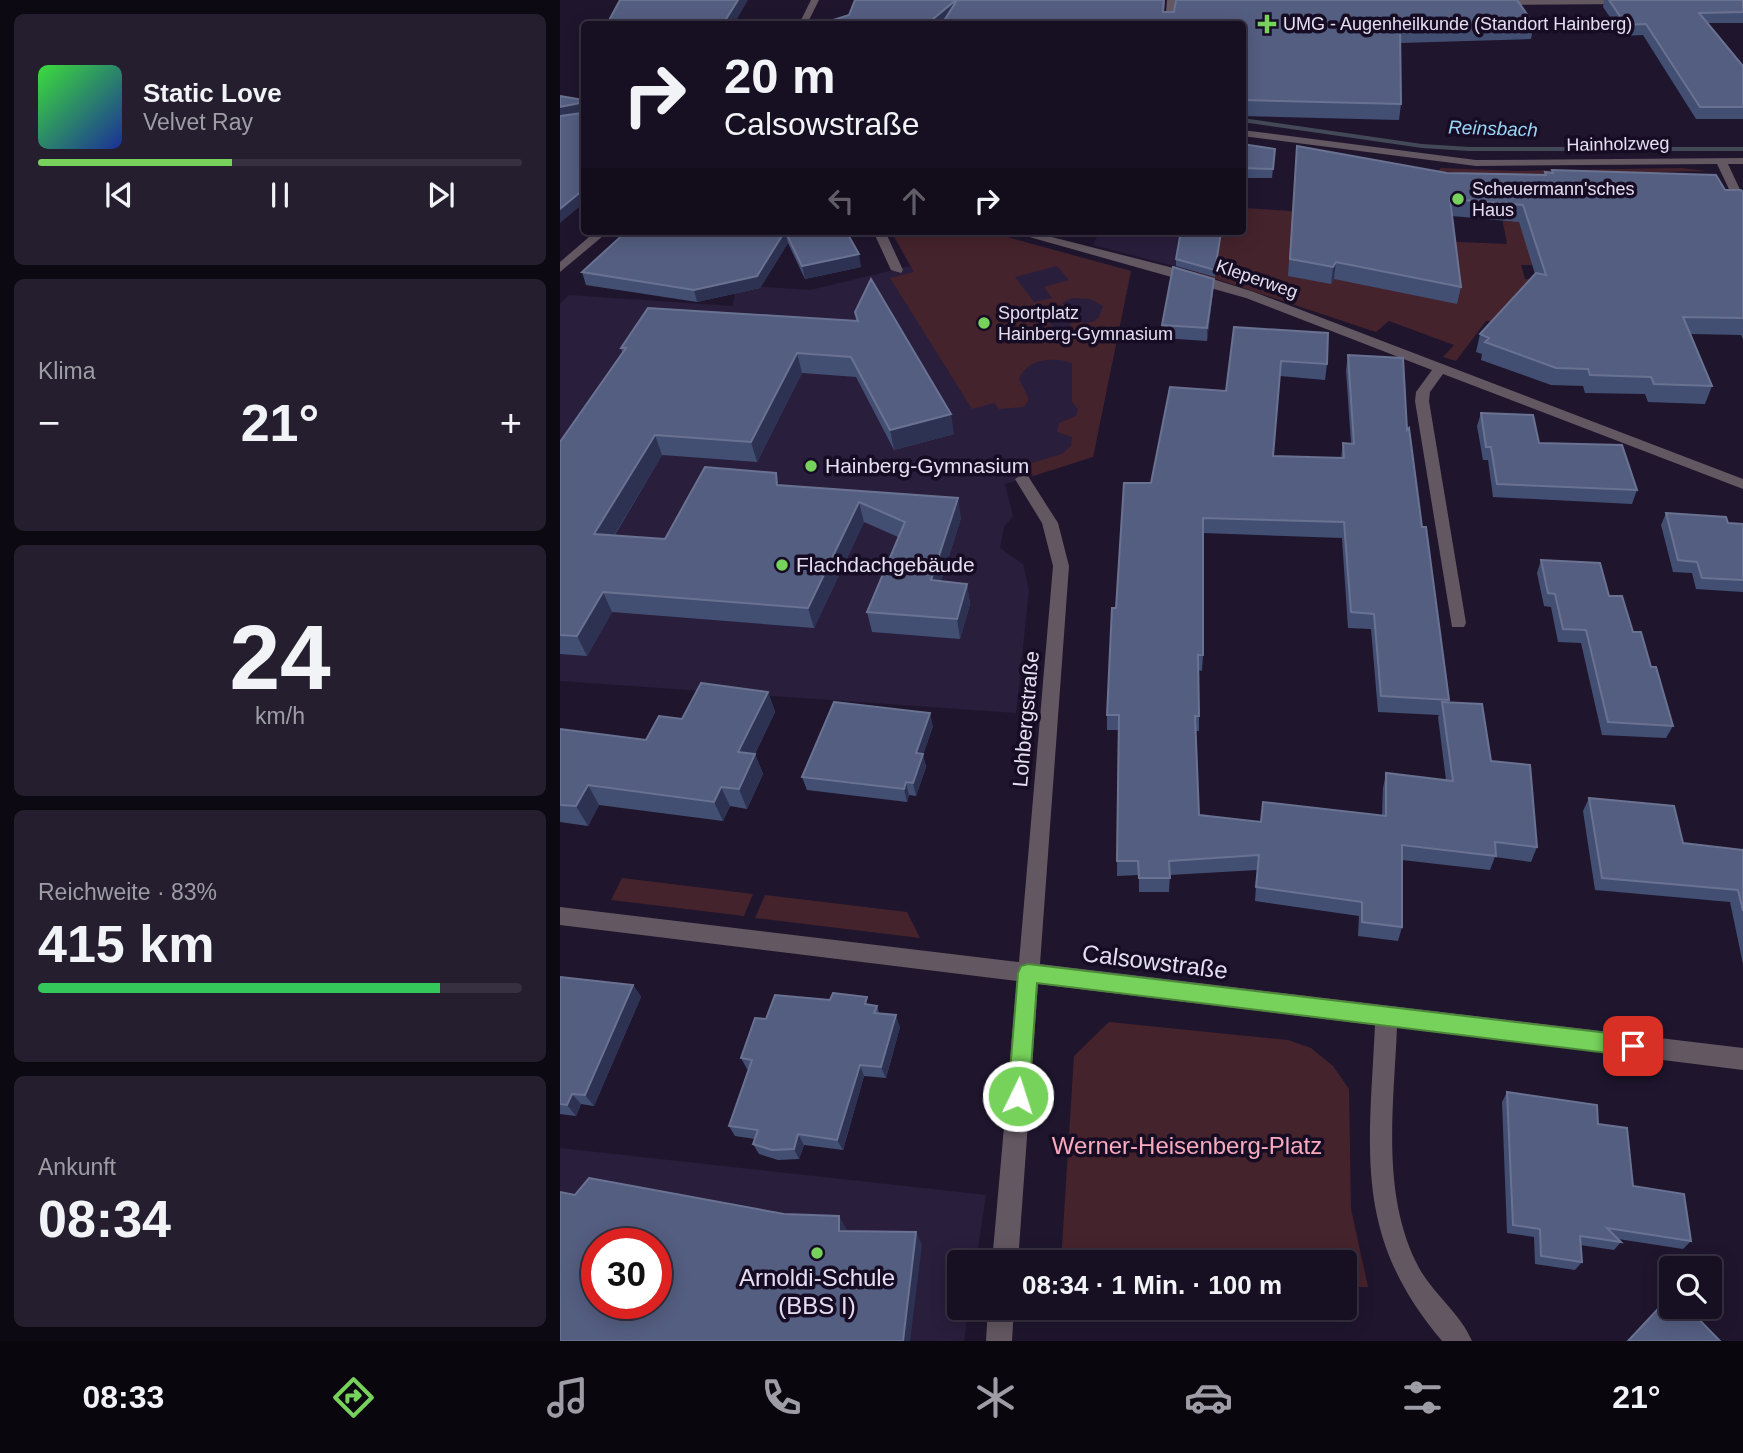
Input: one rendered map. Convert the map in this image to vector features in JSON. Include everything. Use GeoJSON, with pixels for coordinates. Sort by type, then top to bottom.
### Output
{"type":"FeatureCollection","features":[{"type":"Feature","properties":{"kind":"street"},"geometry":{"type":"LineString","coordinates":[[804,21],[815,0]]}},
{"type":"Feature","properties":{"kind":"street"},"geometry":{"type":"LineString","coordinates":[[1170,21],[1171,0]]}},
{"type":"Feature","properties":{"kind":"street"},"geometry":{"type":"LineString","coordinates":[[1485,2],[1639,1]]}},
{"type":"Feature","properties":{"kind":"street","name":"Hainholzweg"},"geometry":{"type":"LineString","coordinates":[[1246,134],[1476,163],[1743,161]]}},
{"type":"Feature","properties":{"kind":"street"},"geometry":{"type":"LineString","coordinates":[[1721,160],[1725,174],[1743,206]]}},
{"type":"Feature","properties":{"kind":"street"},"geometry":{"type":"LineString","coordinates":[[560,268],[598,235]]}},
{"type":"Feature","properties":{"kind":"street"},"geometry":{"type":"LineString","coordinates":[[881,235],[897,270]]}},
{"type":"Feature","properties":{"kind":"street","name":"Kleperweg"},"geometry":{"type":"LineString","coordinates":[[1030,235],[1193,277],[1250,295],[1743,484]]}},
{"type":"Feature","properties":{"kind":"street"},"geometry":{"type":"LineString","coordinates":[[1440,369],[1423,392],[1422,401],[1458,623]]}},
{"type":"Feature","properties":{"kind":"street","name":"Lohbergstraße"},"geometry":{"type":"LineString","coordinates":[[1006,1250],[1061,566],[1050,523],[1023,479]]}},
{"type":"Feature","properties":{"kind":"street","name":"Calsowstraße"},"geometry":{"type":"LineString","coordinates":[[560,916],[1743,1059]]}},
{"type":"Feature","properties":{"kind":"street"},"geometry":{"type":"LineString","coordinates":[[1386,1017],[1382,1184],[1387,1220],[1408,1274],[1459,1341]]}},
{"type":"Feature","properties":{"kind":"street"},"geometry":{"type":"LineString","coordinates":[[999,1341],[1000,1320]]}},
{"type":"Feature","properties":{"kind":"shaded area","name":"Hainberg-Gymnasium"},"geometry":{"type":"Polygon","coordinates":[[[893,235],[1000,235],[1131,271],[1093,457],[1005,484],[1013,516],[1004,527],[1000,548],[1023,564],[1029,590],[1016,713],[560,681],[560,304],[569,295],[733,306],[736,285],[810,290],[910,266],[893,235]]]}},
{"type":"Feature","properties":{"kind":"shaded area"},"geometry":{"type":"Polygon","coordinates":[[[1098,235],[1208,237],[1189,270],[1093,245],[1098,235]]]}},
{"type":"Feature","properties":{"kind":"shaded area","name":"Arnoldi-Schule (BBS I)"},"geometry":{"type":"Polygon","coordinates":[[[560,1148],[986,1195],[978,1250],[947,1250],[947,1320],[967,1320],[964,1341],[560,1341],[560,1148]]]}},
{"type":"Feature","properties":{"kind":"green space"},"geometry":{"type":"Polygon","coordinates":[[[1441,168],[1515,171],[1681,168],[1707,171],[1495,175],[1438,171],[1441,168]]]}},
{"type":"Feature","properties":{"kind":"green space"},"geometry":{"type":"Polygon","coordinates":[[[1497,191],[1682,268],[1521,265],[1525,279],[1537,280],[1523,323],[1486,321],[1456,361],[1443,357],[1454,345],[1389,321],[1376,332],[1189,270],[1212,238],[1187,235],[1246,235],[1246,208],[1341,214],[1435,241],[1507,244],[1497,191]]]}},
{"type":"Feature","properties":{"kind":"green space"},"geometry":{"type":"Polygon","coordinates":[[[893,235],[1000,235],[1131,271],[1093,457],[1033,476],[1025,465],[1062,454],[1071,446],[1072,437],[1057,432],[1059,423],[1076,416],[1078,409],[1072,402],[1072,363],[1049,360],[1028,367],[1019,379],[1029,399],[1024,407],[999,409],[994,403],[972,409],[890,278],[914,272],[893,235]],[[1057,266],[1015,277],[1034,302],[1052,298],[1044,287],[1069,280],[1057,266]],[[1072,298],[1062,303],[1069,308],[1041,311],[1059,335],[1069,330],[1071,320],[1093,322],[1099,317],[1103,306],[1090,299],[1072,298]]]}},
{"type":"Feature","properties":{"kind":"green space"},"geometry":{"type":"Polygon","coordinates":[[[622,878],[753,894],[744,916],[611,900],[622,878]]]}},
{"type":"Feature","properties":{"kind":"green space"},"geometry":{"type":"Polygon","coordinates":[[[765,895],[907,912],[920,938],[755,918],[765,895]]]}},
{"type":"Feature","properties":{"kind":"green space","name":"Werner-Heisenberg-Platz"},"geometry":{"type":"Polygon","coordinates":[[[1109,1022],[1288,1040],[1311,1048],[1333,1066],[1349,1089],[1351,1209],[1368,1287],[1357,1287],[1357,1250],[1062,1250],[1074,1056],[1109,1022]]]}},
{"type":"Feature","properties":{"kind":"building"},"geometry":{"type":"Polygon","coordinates":[[[620,0],[738,0],[725,21],[609,21],[620,0]]]}},
{"type":"Feature","properties":{"kind":"building"},"geometry":{"type":"Polygon","coordinates":[[[855,0],[956,0],[931,21],[830,21],[849,15],[855,0]]]}},
{"type":"Feature","properties":{"kind":"building"},"geometry":{"type":"Polygon","coordinates":[[[957,0],[1164,0],[1163,12],[1174,12],[1176,0],[1517,0],[1534,24],[1400,28],[1401,104],[1246,100],[1246,21],[944,21],[957,0]]]}},
{"type":"Feature","properties":{"kind":"building"},"geometry":{"type":"Polygon","coordinates":[[[1609,0],[1743,0],[1743,12],[1699,13],[1743,66],[1743,107],[1700,107],[1646,24],[1626,25],[1609,0]]]}},
{"type":"Feature","properties":{"kind":"building"},"geometry":{"type":"Polygon","coordinates":[[[560,96],[581,100],[581,108],[580,103],[560,107],[560,96]]]}},
{"type":"Feature","properties":{"kind":"building"},"geometry":{"type":"Polygon","coordinates":[[[581,113],[581,192],[560,209],[560,116],[581,113]]]}},
{"type":"Feature","properties":{"kind":"building"},"geometry":{"type":"Polygon","coordinates":[[[1246,145],[1275,149],[1273,169],[1246,168],[1246,145]]]}},
{"type":"Feature","properties":{"kind":"building"},"geometry":{"type":"Polygon","coordinates":[[[1297,146],[1447,173],[1546,175],[1545,172],[1553,173],[1552,170],[1716,175],[1725,190],[1743,192],[1743,318],[1683,317],[1712,386],[1654,384],[1651,377],[1590,375],[1588,369],[1556,368],[1485,342],[1489,338],[1480,334],[1536,273],[1546,275],[1523,205],[1450,199],[1461,287],[1336,262],[1333,267],[1290,259],[1297,146]]]}},
{"type":"Feature","properties":{"kind":"building"},"geometry":{"type":"Polygon","coordinates":[[[623,235],[783,235],[757,276],[694,290],[582,272],[623,235]]]}},
{"type":"Feature","properties":{"kind":"building"},"geometry":{"type":"Polygon","coordinates":[[[787,235],[848,235],[859,254],[802,266],[787,235]]]}},
{"type":"Feature","properties":{"kind":"building"},"geometry":{"type":"Polygon","coordinates":[[[1180,235],[1221,235],[1215,270],[1176,259],[1180,235]]]}},
{"type":"Feature","properties":{"kind":"building"},"geometry":{"type":"Polygon","coordinates":[[[1173,267],[1214,279],[1207,328],[1162,325],[1173,267]]]}},
{"type":"Feature","properties":{"kind":"building"},"geometry":{"type":"Polygon","coordinates":[[[871,279],[951,414],[890,430],[851,357],[797,353],[751,442],[655,435],[594,534],[665,539],[705,467],[776,473],[777,485],[958,498],[931,580],[967,584],[957,619],[867,612],[905,522],[859,502],[808,608],[603,592],[577,636],[560,635],[560,442],[626,348],[621,348],[648,308],[858,321],[855,312],[871,279]]]}},
{"type":"Feature","properties":{"kind":"building"},"geometry":{"type":"Polygon","coordinates":[[[1234,327],[1328,333],[1327,364],[1281,361],[1273,456],[1344,458],[1343,443],[1354,444],[1348,355],[1403,358],[1407,430],[1409,428],[1422,527],[1426,527],[1449,700],[1381,696],[1374,614],[1351,612],[1344,522],[1203,518],[1203,655],[1198,655],[1199,716],[1195,716],[1199,815],[1261,822],[1263,802],[1386,816],[1386,773],[1453,781],[1442,702],[1482,704],[1491,761],[1530,765],[1537,847],[1495,842],[1496,856],[1402,845],[1402,927],[1362,922],[1362,902],[1256,887],[1259,855],[1169,861],[1170,878],[1139,878],[1138,861],[1117,861],[1119,715],[1107,715],[1112,608],[1116,608],[1124,483],[1151,483],[1170,387],[1226,391],[1234,327]]]}},
{"type":"Feature","properties":{"kind":"building"},"geometry":{"type":"Polygon","coordinates":[[[1481,413],[1533,415],[1539,443],[1622,445],[1637,490],[1497,484],[1491,447],[1486,447],[1481,413]]]}},
{"type":"Feature","properties":{"kind":"building"},"geometry":{"type":"Polygon","coordinates":[[[1666,513],[1726,517],[1728,523],[1743,524],[1743,580],[1702,578],[1697,562],[1678,560],[1666,513]]]}},
{"type":"Feature","properties":{"kind":"building"},"geometry":{"type":"Polygon","coordinates":[[[1541,560],[1600,563],[1609,596],[1622,596],[1633,632],[1641,632],[1651,667],[1656,667],[1673,726],[1608,722],[1586,630],[1563,629],[1555,594],[1548,593],[1541,560]]]}},
{"type":"Feature","properties":{"kind":"building"},"geometry":{"type":"Polygon","coordinates":[[[701,683],[768,692],[738,752],[755,754],[739,789],[721,787],[714,802],[588,785],[576,806],[560,805],[560,729],[646,740],[659,716],[682,719],[701,683]]]}},
{"type":"Feature","properties":{"kind":"building"},"geometry":{"type":"Polygon","coordinates":[[[834,702],[930,713],[916,753],[923,754],[913,783],[906,782],[904,789],[802,777],[834,702]]]}},
{"type":"Feature","properties":{"kind":"building"},"geometry":{"type":"Polygon","coordinates":[[[1589,798],[1674,806],[1683,843],[1743,850],[1743,911],[1738,890],[1602,878],[1589,798]]]}},
{"type":"Feature","properties":{"kind":"building"},"geometry":{"type":"Polygon","coordinates":[[[560,977],[633,985],[585,1095],[572,1094],[567,1105],[560,1104],[560,977]]]}},
{"type":"Feature","properties":{"kind":"building"},"geometry":{"type":"Polygon","coordinates":[[[833,993],[867,997],[865,1004],[877,1006],[874,1013],[896,1015],[881,1067],[860,1065],[837,1140],[798,1134],[794,1149],[772,1150],[753,1144],[758,1130],[729,1126],[752,1060],[741,1058],[755,1018],[766,1019],[775,995],[830,1000],[833,993]]]}},
{"type":"Feature","properties":{"kind":"building"},"geometry":{"type":"Polygon","coordinates":[[[1507,1092],[1597,1105],[1598,1124],[1627,1128],[1633,1186],[1684,1194],[1691,1241],[1607,1228],[1621,1242],[1580,1236],[1582,1262],[1541,1256],[1540,1229],[1513,1225],[1507,1092]]]}},
{"type":"Feature","properties":{"kind":"building"},"geometry":{"type":"Polygon","coordinates":[[[589,1178],[784,1214],[839,1216],[839,1231],[916,1232],[903,1341],[560,1341],[560,1192],[575,1195],[589,1178]]]}},
{"type":"Feature","properties":{"kind":"building"},"geometry":{"type":"Polygon","coordinates":[[[1659,1308],[1659,1319],[1699,1319],[1720,1341],[1628,1341],[1659,1308]]]}},
{"type":"Feature","properties":{"kind":"waterway","name":"Reinsbach"},"geometry":{"type":"LineString","coordinates":[[1246,121],[1422,146],[1469,149],[1743,149]]}},
{"type":"Feature","properties":{"kind":"place","name":"UMG - Augenheilkunde (Standort Hainberg)"},"geometry":{"type":"Point","coordinates":[1267,24]}},
{"type":"Feature","properties":{"kind":"place","name":"Scheuermann'sches Haus"},"geometry":{"type":"Point","coordinates":[1458,199]}},
{"type":"Feature","properties":{"kind":"place","name":"Sportplatz Hainberg-Gymnasium"},"geometry":{"type":"Point","coordinates":[984,323]}},
{"type":"Feature","properties":{"kind":"place","name":"Hainberg-Gymnasium"},"geometry":{"type":"Point","coordinates":[811,466]}},
{"type":"Feature","properties":{"kind":"place","name":"Flachdachgebäude"},"geometry":{"type":"Point","coordinates":[782,565]}},
{"type":"Feature","properties":{"kind":"place","name":"Arnoldi-Schule (BBS I)"},"geometry":{"type":"Point","coordinates":[817,1253]}},
{"type":"Feature","properties":{"kind":"route"},"geometry":{"type":"LineString","coordinates":[[1018,1096],[1028,973],[1633,1046]]}}]}
